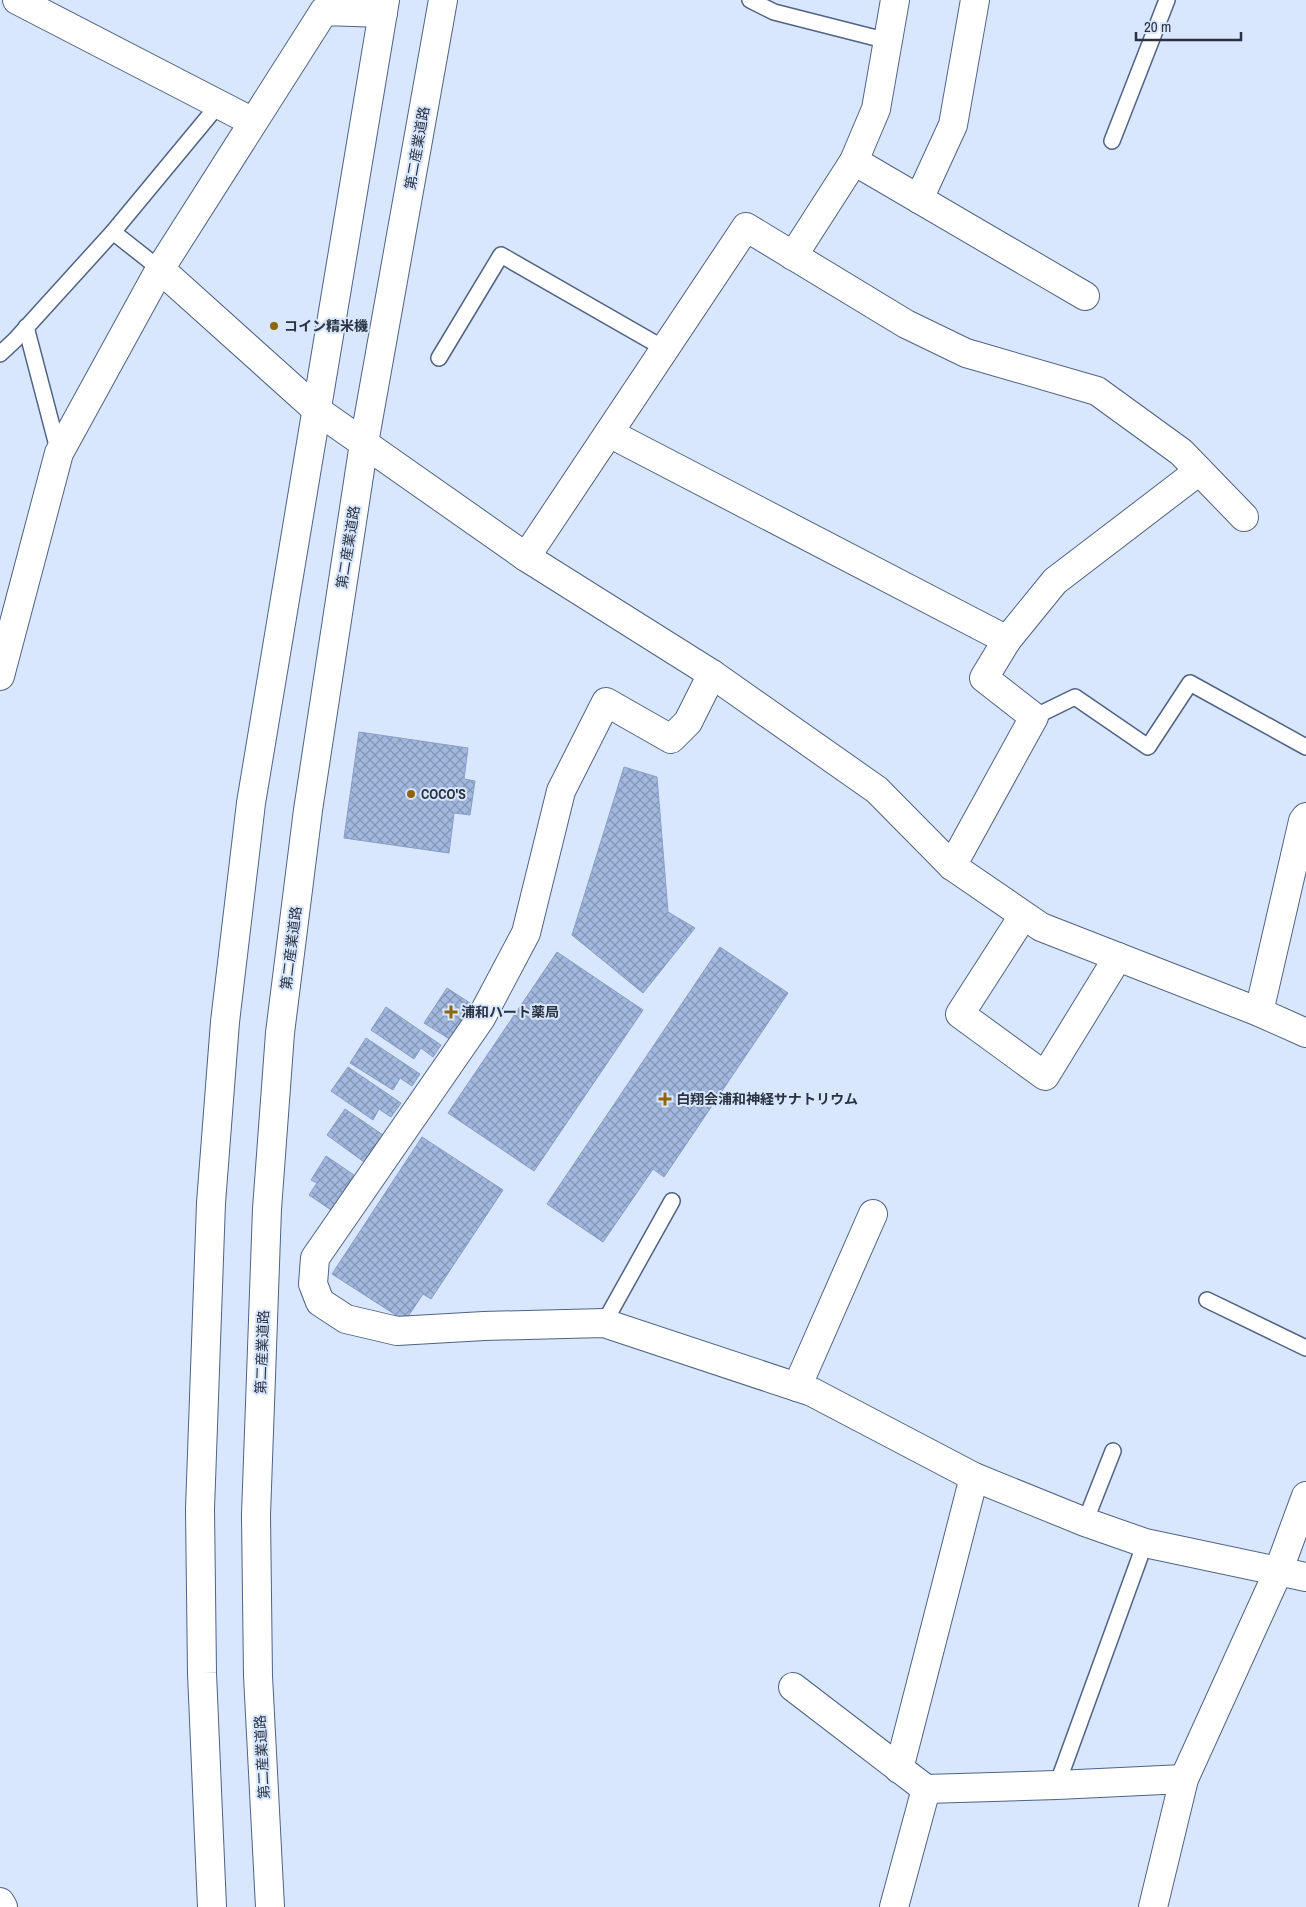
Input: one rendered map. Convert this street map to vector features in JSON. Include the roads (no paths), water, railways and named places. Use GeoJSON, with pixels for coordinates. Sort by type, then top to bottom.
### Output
{"type":"FeatureCollection","features":[{"type":"Feature","properties":{"kind":"street"},"geometry":{"type":"LineString","coordinates":[[17,0],[253,122]]}},
{"type":"Feature","properties":{"kind":"street","name":"第二産業道路"},"geometry":{"type":"LineString","coordinates":[[270,1907],[258,1676],[256,1515],[267,1209],[280,1033],[306,830],[364,443],[443,0]]}},
{"type":"Feature","properties":{"kind":"street"},"geometry":{"type":"LineString","coordinates":[[793,256],[854,161],[876,109],[895,0]]}},
{"type":"Feature","properties":{"kind":"street"},"geometry":{"type":"LineString","coordinates":[[919,199],[953,125],[975,0]]}},
{"type":"Feature","properties":{"kind":"street"},"geometry":{"type":"LineString","coordinates":[[0,676],[59,453],[160,270],[324,11],[384,6],[318,412],[251,803],[225,1022],[211,1203],[200,1508],[202,1682],[212,1907]]}},
{"type":"Feature","properties":{"kind":"street"},"geometry":{"type":"LineString","coordinates":[[854,161],[1085,296]]}},
{"type":"Feature","properties":{"kind":"street"},"geometry":{"type":"LineString","coordinates":[[526,558],[746,227],[906,324],[966,353],[1097,391],[1181,452],[1244,517]]}},
{"type":"Feature","properties":{"kind":"street"},"geometry":{"type":"LineString","coordinates":[[160,270],[318,412],[526,558],[712,674],[878,790],[952,866],[1023,916],[1041,927],[1260,1012],[1306,1032]]}},
{"type":"Feature","properties":{"kind":"street"},"geometry":{"type":"LineString","coordinates":[[609,433],[1007,640]]}},
{"type":"Feature","properties":{"kind":"street"},"geometry":{"type":"LineString","coordinates":[[952,866],[1034,717],[984,678],[1007,640],[1055,581],[1199,471]]}},
{"type":"Feature","properties":{"kind":"street"},"geometry":{"type":"LineString","coordinates":[[712,674],[688,722],[671,739],[606,702],[561,791],[526,933],[481,1018],[314,1258],[313,1284],[320,1302],[346,1319],[398,1331],[484,1326],[604,1323],[812,1392],[974,1477],[1085,1522],[1146,1543],[1306,1577]]}},
{"type":"Feature","properties":{"kind":"street"},"geometry":{"type":"LineString","coordinates":[[1260,1012],[1306,817]]}},
{"type":"Feature","properties":{"kind":"street"},"geometry":{"type":"LineString","coordinates":[[1023,916],[960,1014],[1045,1076],[1118,958]]}},
{"type":"Feature","properties":{"kind":"street"},"geometry":{"type":"LineString","coordinates":[[797,1387],[873,1214]]}},
{"type":"Feature","properties":{"kind":"street"},"geometry":{"type":"LineString","coordinates":[[899,1769],[974,1477]]}},
{"type":"Feature","properties":{"kind":"street"},"geometry":{"type":"LineString","coordinates":[[1154,1907],[1184,1779],[1278,1572],[1306,1496]]}},
{"type":"Feature","properties":{"kind":"street"},"geometry":{"type":"LineString","coordinates":[[793,1687],[926,1789],[1184,1779]]}},
{"type":"Feature","properties":{"kind":"street"},"geometry":{"type":"LineString","coordinates":[[894,1907],[926,1789]]}},
{"type":"Feature","properties":{"kind":"street"},"geometry":{"type":"LineString","coordinates":[[0,1902],[3,1907]]}},
{"type":"Feature","properties":{"kind":"lane"},"geometry":{"type":"LineString","coordinates":[[750,0],[774,12],[888,41]]}},
{"type":"Feature","properties":{"kind":"lane"},"geometry":{"type":"LineString","coordinates":[[1112,141],[1167,0]]}},
{"type":"Feature","properties":{"kind":"lane"},"geometry":{"type":"LineString","coordinates":[[0,354],[113,232],[218,104]]}},
{"type":"Feature","properties":{"kind":"lane"},"geometry":{"type":"LineString","coordinates":[[113,232],[160,270]]}},
{"type":"Feature","properties":{"kind":"lane"},"geometry":{"type":"LineString","coordinates":[[439,358],[501,254],[665,349]]}},
{"type":"Feature","properties":{"kind":"lane"},"geometry":{"type":"LineString","coordinates":[[26,328],[59,453]]}},
{"type":"Feature","properties":{"kind":"lane"},"geometry":{"type":"LineString","coordinates":[[1034,717],[1075,697],[1148,747],[1190,683],[1306,747]]}},
{"type":"Feature","properties":{"kind":"lane"},"geometry":{"type":"LineString","coordinates":[[604,1323],[672,1201]]}},
{"type":"Feature","properties":{"kind":"lane"},"geometry":{"type":"LineString","coordinates":[[1207,1300],[1306,1348]]}},
{"type":"Feature","properties":{"kind":"lane"},"geometry":{"type":"LineString","coordinates":[[1085,1522],[1113,1451]]}},
{"type":"Feature","properties":{"kind":"lane"},"geometry":{"type":"LineString","coordinates":[[1057,1785],[1146,1543]]}},
{"type":"Feature","properties":{"kind":"place","name":"コイン精米機"},"geometry":{"type":"Point","coordinates":[274,326]}},
{"type":"Feature","properties":{"kind":"place","name":"COCO'S"},"geometry":{"type":"Point","coordinates":[411,794]}},
{"type":"Feature","properties":{"kind":"place","name":"浦和ハート薬局"},"geometry":{"type":"Point","coordinates":[451,1012]}},
{"type":"Feature","properties":{"kind":"place","name":"白翔会浦和神経サナトリウム"},"geometry":{"type":"Point","coordinates":[665,1099]}}]}
